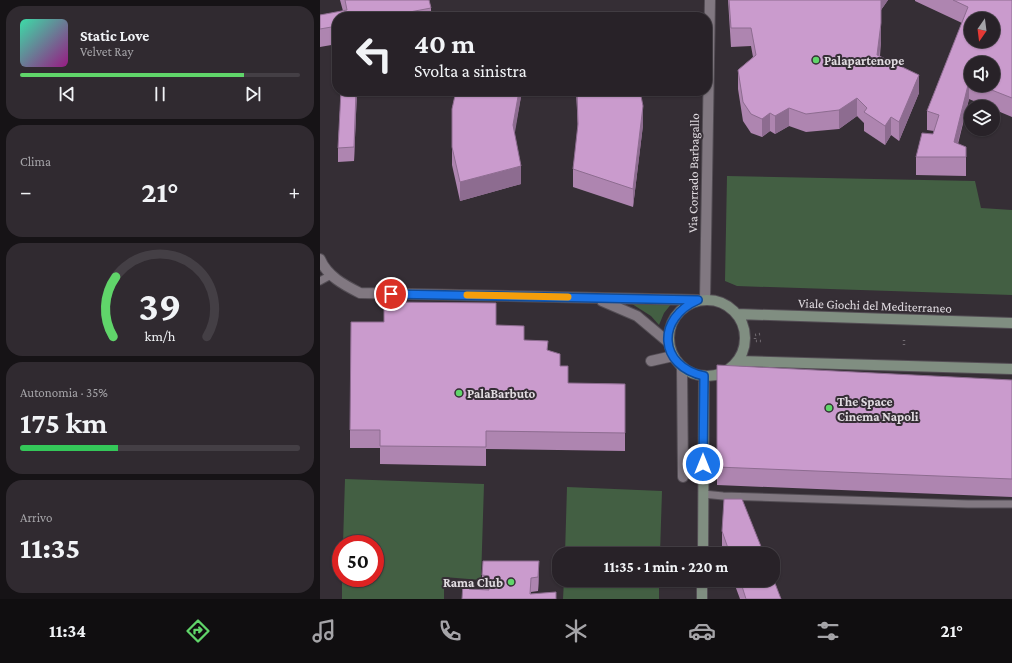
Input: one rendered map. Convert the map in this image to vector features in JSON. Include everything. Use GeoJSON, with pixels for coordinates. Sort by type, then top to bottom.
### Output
{"type":"FeatureCollection","features":[{"type":"Feature","properties":{"kind":"main road"},"geometry":{"type":"LineString","coordinates":[[701,299],[717,300],[728,305],[737,314],[743,325],[746,337],[744,349],[738,361],[729,370],[717,375],[704,376],[693,374],[682,368],[672,356],[668,342],[669,328],[675,315],[685,305],[701,299]]}},
{"type":"Feature","properties":{"kind":"main road","name":"Viale Giochi del Mediterraneo"},"geometry":{"type":"LineString","coordinates":[[737,314],[1012,323]]}},
{"type":"Feature","properties":{"kind":"main road"},"geometry":{"type":"LineString","coordinates":[[738,361],[1012,369]]}},
{"type":"Feature","properties":{"kind":"main road"},"geometry":{"type":"LineString","coordinates":[[703,547],[704,376]]}},
{"type":"Feature","properties":{"kind":"main road"},"geometry":{"type":"LineString","coordinates":[[702,587],[702,599]]}},
{"type":"Feature","properties":{"kind":"street","name":"Via Corrado Barbagallo"},"geometry":{"type":"LineString","coordinates":[[710,0],[710,12]]}},
{"type":"Feature","properties":{"kind":"street","name":"Via Corrado Barbagallo"},"geometry":{"type":"LineString","coordinates":[[701,299],[707,96]]}},
{"type":"Feature","properties":{"kind":"street"},"geometry":{"type":"LineString","coordinates":[[320,259],[331,275],[343,285],[360,293],[701,299]]}},
{"type":"Feature","properties":{"kind":"street"},"geometry":{"type":"LineString","coordinates":[[591,298],[616,305],[637,316],[668,342]]}},
{"type":"Feature","properties":{"kind":"street"},"geometry":{"type":"LineString","coordinates":[[651,361],[672,356]]}},
{"type":"Feature","properties":{"kind":"street"},"geometry":{"type":"LineString","coordinates":[[682,368],[683,477]]}},
{"type":"Feature","properties":{"kind":"lane"},"geometry":{"type":"LineString","coordinates":[[320,281],[331,275]]}},
{"type":"Feature","properties":{"kind":"lane"},"geometry":{"type":"LineString","coordinates":[[703,494],[723,496],[968,504],[1012,504]]}},
{"type":"Feature","properties":{"kind":"path"},"geometry":{"type":"LineString","coordinates":[[760,334],[755,335],[755,341],[763,341]]}},
{"type":"Feature","properties":{"kind":"path"},"geometry":{"type":"LineString","coordinates":[[904,339],[904,345]]}},
{"type":"Feature","properties":{"kind":"green space"},"geometry":{"type":"Polygon","coordinates":[[[727,176],[975,181],[981,208],[1012,210],[1012,295],[737,286],[725,281],[727,176]]]}},
{"type":"Feature","properties":{"kind":"green space"},"geometry":{"type":"Polygon","coordinates":[[[629,302],[672,303],[664,313],[659,325],[651,316],[629,302]]]}},
{"type":"Feature","properties":{"kind":"green space"},"geometry":{"type":"Polygon","coordinates":[[[345,479],[484,484],[481,580],[444,577],[444,599],[342,599],[342,587],[384,587],[384,535],[343,535],[345,479]]]}},
{"type":"Feature","properties":{"kind":"green space"},"geometry":{"type":"Polygon","coordinates":[[[567,487],[662,491],[660,547],[565,547],[567,487]]]}},
{"type":"Feature","properties":{"kind":"green space"},"geometry":{"type":"Polygon","coordinates":[[[564,587],[659,587],[659,599],[563,599],[564,587]]]}},
{"type":"Feature","properties":{"kind":"building"},"geometry":{"type":"Polygon","coordinates":[[[345,0],[429,0],[431,8],[410,12],[336,12],[347,10],[345,0]]]}},
{"type":"Feature","properties":{"kind":"building","name":"Palapartenope"},"geometry":{"type":"Polygon","coordinates":[[[729,0],[881,0],[881,23],[877,55],[919,75],[899,122],[891,117],[885,126],[864,112],[867,108],[857,98],[839,110],[806,114],[789,108],[775,116],[770,113],[762,119],[751,114],[743,102],[738,70],[756,55],[751,28],[731,28],[729,0]]]}},
{"type":"Feature","properties":{"kind":"building"},"geometry":{"type":"Polygon","coordinates":[[[953,0],[1012,0],[1012,98],[997,92],[1000,92],[1000,56],[964,56],[964,92],[966,92],[954,142],[966,147],[966,157],[916,157],[922,133],[933,134],[939,115],[927,111],[964,17],[964,48],[1000,48],[1000,12],[966,12],[968,7],[953,0]]]}},
{"type":"Feature","properties":{"kind":"building"},"geometry":{"type":"Polygon","coordinates":[[[332,13],[332,27],[320,29],[320,15],[332,13]]]}},
{"type":"Feature","properties":{"kind":"building"},"geometry":{"type":"Polygon","coordinates":[[[341,96],[356,96],[354,147],[338,148],[341,96]]]}},
{"type":"Feature","properties":{"kind":"building"},"geometry":{"type":"Polygon","coordinates":[[[455,96],[518,96],[513,125],[521,166],[460,182],[452,147],[452,109],[455,96]]]}},
{"type":"Feature","properties":{"kind":"building"},"geometry":{"type":"Polygon","coordinates":[[[577,96],[641,96],[643,106],[633,189],[573,169],[578,124],[577,96]]]}},
{"type":"Feature","properties":{"kind":"building","name":"PalaBarbuto"},"geometry":{"type":"Polygon","coordinates":[[[384,302],[496,303],[496,325],[524,326],[524,340],[548,341],[547,350],[560,354],[560,366],[568,366],[568,383],[625,384],[625,433],[486,431],[486,447],[380,446],[380,430],[350,430],[351,322],[384,322],[384,302]]]}},
{"type":"Feature","properties":{"kind":"building"},"geometry":{"type":"Polygon","coordinates":[[[717,365],[1012,380],[1012,479],[717,467],[717,365]]]}},
{"type":"Feature","properties":{"kind":"building"},"geometry":{"type":"Polygon","coordinates":[[[724,499],[742,499],[761,547],[728,547],[722,531],[724,499]]]}},
{"type":"Feature","properties":{"kind":"building"},"geometry":{"type":"Polygon","coordinates":[[[483,561],[539,561],[538,577],[531,578],[530,594],[556,592],[556,599],[462,599],[463,583],[469,583],[469,589],[489,590],[489,576],[482,575],[483,561]]]}},
{"type":"Feature","properties":{"kind":"building"},"geometry":{"type":"Polygon","coordinates":[[[742,587],[776,587],[781,599],[746,599],[742,587]]]}},
{"type":"Feature","properties":{"kind":"slow traffic"},"geometry":{"type":"LineString","coordinates":[[467,295],[568,297]]}},
{"type":"Feature","properties":{"kind":"place","name":"Palapartenope"},"geometry":{"type":"Point","coordinates":[816,60]}},
{"type":"Feature","properties":{"kind":"place","name":"PalaBarbuto"},"geometry":{"type":"Point","coordinates":[459,393]}},
{"type":"Feature","properties":{"kind":"place","name":"The Space Cinema Napoli"},"geometry":{"type":"Point","coordinates":[829,408]}},
{"type":"Feature","properties":{"kind":"place","name":"Rama Club"},"geometry":{"type":"Point","coordinates":[511,582]}},
{"type":"Feature","properties":{"kind":"route"},"geometry":{"type":"LineString","coordinates":[[391,294],[698,300],[685,305],[675,315],[669,328],[668,342],[672,356],[682,368],[693,374],[704,376],[703,464]]}}]}
